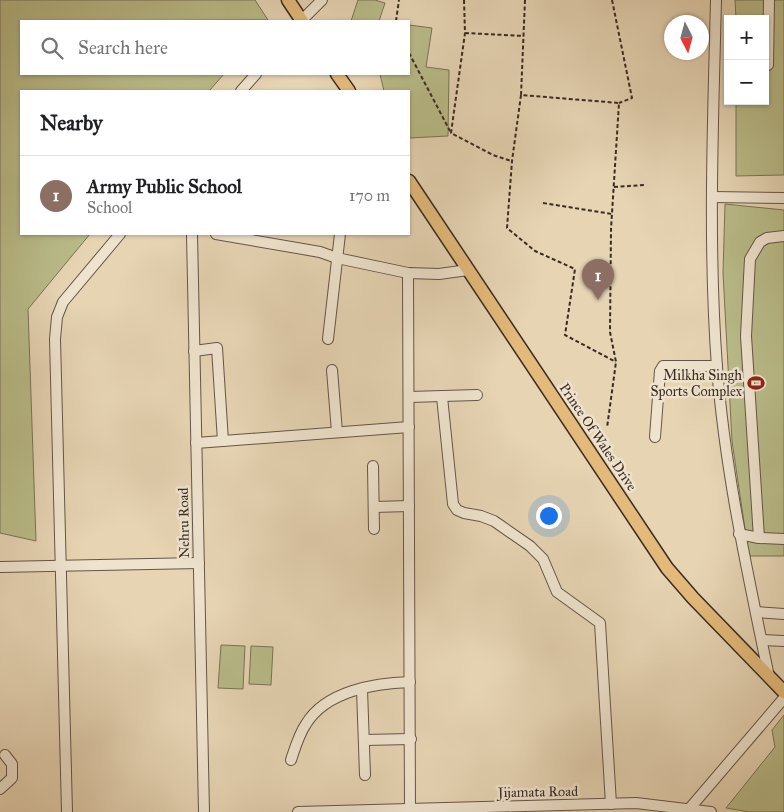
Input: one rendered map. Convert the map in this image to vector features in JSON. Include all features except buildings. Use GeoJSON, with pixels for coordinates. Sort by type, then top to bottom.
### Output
{"type":"FeatureCollection","features":[{"type":"Feature","properties":{"kind":"main road"},"geometry":{"type":"LineString","coordinates":[[288,0],[301,20]]}},
{"type":"Feature","properties":{"kind":"main road"},"geometry":{"type":"LineString","coordinates":[[338,75],[348,90]]}},
{"type":"Feature","properties":{"kind":"main road","name":"Prince Of Wales Drive"},"geometry":{"type":"LineString","coordinates":[[410,183],[667,568],[693,598],[784,692]]}},
{"type":"Feature","properties":{"kind":"street"},"geometry":{"type":"LineString","coordinates":[[303,20],[322,0]]}},
{"type":"Feature","properties":{"kind":"street"},"geometry":{"type":"LineString","coordinates":[[716,0],[712,197],[717,366],[722,419],[739,534],[770,677]]}},
{"type":"Feature","properties":{"kind":"street"},"geometry":{"type":"LineString","coordinates":[[768,60],[769,0]]}},
{"type":"Feature","properties":{"kind":"street"},"geometry":{"type":"LineString","coordinates":[[242,90],[255,75]]}},
{"type":"Feature","properties":{"kind":"street"},"geometry":{"type":"LineString","coordinates":[[712,197],[784,198]]}},
{"type":"Feature","properties":{"kind":"street"},"geometry":{"type":"LineString","coordinates":[[67,812],[62,565],[54,339],[63,302],[119,235]]}},
{"type":"Feature","properties":{"kind":"street","name":"Nehru Road"},"geometry":{"type":"LineString","coordinates":[[192,235],[204,812]]}},
{"type":"Feature","properties":{"kind":"street"},"geometry":{"type":"LineString","coordinates":[[222,235],[320,252],[337,258],[408,273],[439,274],[468,270]]}},
{"type":"Feature","properties":{"kind":"street"},"geometry":{"type":"LineString","coordinates":[[328,339],[340,235]]}},
{"type":"Feature","properties":{"kind":"street"},"geometry":{"type":"LineString","coordinates":[[759,538],[746,336],[750,259],[760,242],[767,238],[784,236]]}},
{"type":"Feature","properties":{"kind":"street"},"geometry":{"type":"LineString","coordinates":[[408,273],[410,810]]}},
{"type":"Feature","properties":{"kind":"street"},"geometry":{"type":"LineString","coordinates":[[194,351],[217,348],[223,441]]}},
{"type":"Feature","properties":{"kind":"street"},"geometry":{"type":"LineString","coordinates":[[655,437],[660,371],[663,366],[668,364],[717,366]]}},
{"type":"Feature","properties":{"kind":"street"},"geometry":{"type":"LineString","coordinates":[[332,370],[337,432]]}},
{"type":"Feature","properties":{"kind":"street"},"geometry":{"type":"LineString","coordinates":[[409,397],[477,395]]}},
{"type":"Feature","properties":{"kind":"street"},"geometry":{"type":"LineString","coordinates":[[442,397],[453,504],[457,510],[494,521],[530,546],[544,559],[558,592],[600,623],[611,804]]}},
{"type":"Feature","properties":{"kind":"street"},"geometry":{"type":"LineString","coordinates":[[196,443],[409,427]]}},
{"type":"Feature","properties":{"kind":"street"},"geometry":{"type":"LineString","coordinates":[[374,466],[374,529]]}},
{"type":"Feature","properties":{"kind":"street"},"geometry":{"type":"LineString","coordinates":[[374,506],[410,506]]}},
{"type":"Feature","properties":{"kind":"street"},"geometry":{"type":"LineString","coordinates":[[739,534],[759,538],[784,539]]}},
{"type":"Feature","properties":{"kind":"street"},"geometry":{"type":"LineString","coordinates":[[0,567],[199,563]]}},
{"type":"Feature","properties":{"kind":"street"},"geometry":{"type":"LineString","coordinates":[[756,612],[784,614]]}},
{"type":"Feature","properties":{"kind":"street"},"geometry":{"type":"LineString","coordinates":[[762,640],[784,641]]}},
{"type":"Feature","properties":{"kind":"street"},"geometry":{"type":"LineString","coordinates":[[291,760],[305,724],[317,711],[328,703],[362,689],[389,683],[410,682]]}},
{"type":"Feature","properties":{"kind":"street"},"geometry":{"type":"LineString","coordinates":[[362,689],[365,775]]}},
{"type":"Feature","properties":{"kind":"street"},"geometry":{"type":"LineString","coordinates":[[690,808],[784,698]]}},
{"type":"Feature","properties":{"kind":"street"},"geometry":{"type":"LineString","coordinates":[[364,740],[411,739]]}},
{"type":"Feature","properties":{"kind":"street"},"geometry":{"type":"LineString","coordinates":[[0,789],[12,778],[13,772],[10,758],[5,755]]}},
{"type":"Feature","properties":{"kind":"street","name":"Jijamata Road"},"geometry":{"type":"LineString","coordinates":[[298,812],[611,804],[676,809],[690,808],[711,812]]}},
{"type":"Feature","properties":{"kind":"path"},"geometry":{"type":"LineString","coordinates":[[396,20],[399,0]]}},
{"type":"Feature","properties":{"kind":"path"},"geometry":{"type":"LineString","coordinates":[[452,133],[465,33],[464,0]]}},
{"type":"Feature","properties":{"kind":"path"},"geometry":{"type":"LineString","coordinates":[[525,0],[521,94],[512,161],[507,228],[535,251],[576,269],[565,335],[616,362]]}},
{"type":"Feature","properties":{"kind":"path"},"geometry":{"type":"LineString","coordinates":[[521,94],[619,103],[632,98],[612,0]]}},
{"type":"Feature","properties":{"kind":"path"},"geometry":{"type":"LineString","coordinates":[[465,33],[524,36]]}},
{"type":"Feature","properties":{"kind":"path"},"geometry":{"type":"LineString","coordinates":[[410,55],[452,133],[493,155],[512,161]]}},
{"type":"Feature","properties":{"kind":"path"},"geometry":{"type":"LineString","coordinates":[[607,428],[616,362],[610,332],[612,214],[619,103]]}},
{"type":"Feature","properties":{"kind":"path"},"geometry":{"type":"LineString","coordinates":[[614,187],[644,185]]}},
{"type":"Feature","properties":{"kind":"path"},"geometry":{"type":"LineString","coordinates":[[543,203],[612,214]]}},
{"type":"Feature","properties":{"kind":"green space"},"geometry":{"type":"Polygon","coordinates":[[[0,0],[255,0],[268,20],[20,20],[20,75],[223,75],[210,90],[20,90],[20,235],[89,235],[28,309],[36,541],[0,533],[0,0]]]}},
{"type":"Feature","properties":{"kind":"green space"},"geometry":{"type":"Polygon","coordinates":[[[358,0],[375,0],[385,3],[379,20],[351,20],[358,0]]]}},
{"type":"Feature","properties":{"kind":"green space"},"geometry":{"type":"Polygon","coordinates":[[[735,0],[784,0],[784,175],[736,176],[736,105],[769,105],[769,15],[736,15],[735,0]]]}},
{"type":"Feature","properties":{"kind":"green space"},"geometry":{"type":"Polygon","coordinates":[[[410,25],[432,28],[426,67],[449,70],[448,136],[410,138],[410,90],[384,90],[380,75],[410,75],[410,25]]]}},
{"type":"Feature","properties":{"kind":"green space","name":"Milkha Singh Sports Complex"},"geometry":{"type":"Polygon","coordinates":[[[725,204],[784,210],[784,556],[749,556],[732,441],[723,273],[725,204]]]}},
{"type":"Feature","properties":{"kind":"green space"},"geometry":{"type":"Polygon","coordinates":[[[221,645],[245,646],[243,689],[218,688],[221,645]]]}},
{"type":"Feature","properties":{"kind":"green space"},"geometry":{"type":"Polygon","coordinates":[[[251,646],[273,647],[271,685],[249,684],[251,646]]]}},
{"type":"Feature","properties":{"kind":"green space"},"geometry":{"type":"Polygon","coordinates":[[[784,715],[784,812],[750,812],[726,808],[775,747],[772,730],[784,715]]]}},
{"type":"Feature","properties":{"kind":"place","name":"Army Public School"},"geometry":{"type":"Point","coordinates":[598,300]}},
{"type":"Feature","properties":{"kind":"place","name":"Milkha Singh Sports Complex"},"geometry":{"type":"Point","coordinates":[756,383]}}]}
